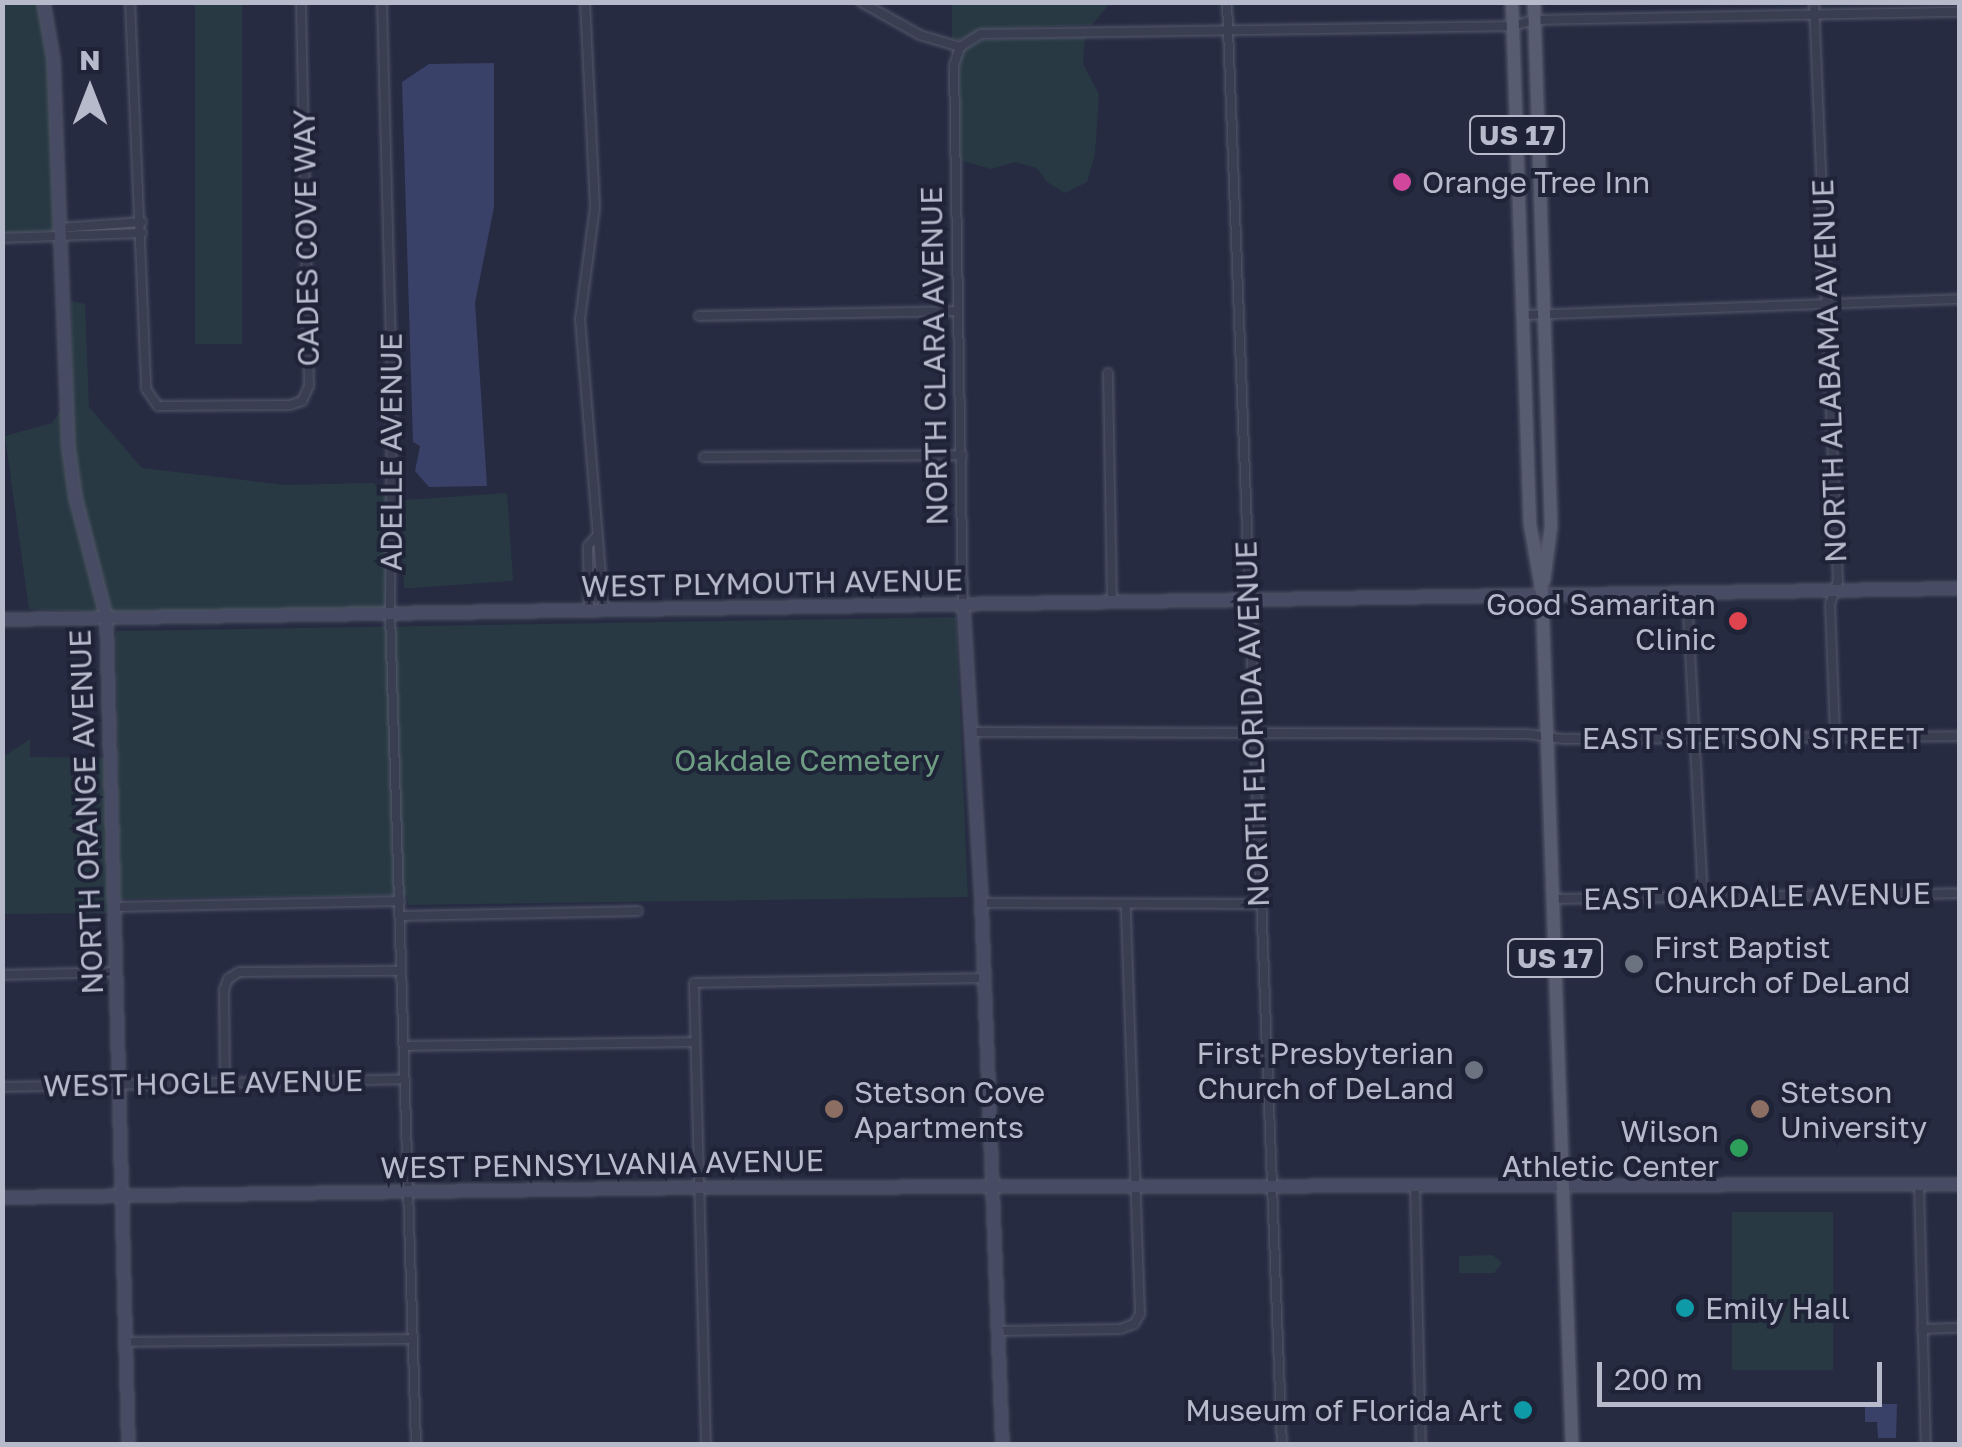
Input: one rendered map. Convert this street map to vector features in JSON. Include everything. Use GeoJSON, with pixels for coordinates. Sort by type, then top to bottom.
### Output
{"type":"FeatureCollection","features":[{"type":"Feature","properties":{"kind":"main road","name":"US 17"},"geometry":{"type":"LineString","coordinates":[[1512,2],[1530,524],[1542,593],[1572,1444]]}},
{"type":"Feature","properties":{"kind":"main road","name":"US 17"},"geometry":{"type":"LineString","coordinates":[[1534,2],[1551,526],[1542,593]]}},
{"type":"Feature","properties":{"kind":"street","name":"NORTH ORANGE AVENUE"},"geometry":{"type":"LineString","coordinates":[[43,2],[53,59],[68,447],[76,497],[106,617],[128,1444]]}},
{"type":"Feature","properties":{"kind":"street","name":"CADES COVE WAY"},"geometry":{"type":"LineString","coordinates":[[130,2],[146,390],[158,406],[290,405],[302,401],[308,386],[301,2]]}},
{"type":"Feature","properties":{"kind":"street","name":"ADELLE AVENUE"},"geometry":{"type":"LineString","coordinates":[[382,2],[392,379],[390,613],[416,1444]]}},
{"type":"Feature","properties":{"kind":"street"},"geometry":{"type":"LineString","coordinates":[[585,2],[595,207],[580,319],[595,538],[600,547],[604,610]]}},
{"type":"Feature","properties":{"kind":"street"},"geometry":{"type":"LineString","coordinates":[[860,2],[920,35],[960,47],[981,34],[1228,27],[1513,26],[1534,20],[1960,12]]}},
{"type":"Feature","properties":{"kind":"street","name":"NORTH FLORIDA AVENUE"},"geometry":{"type":"LineString","coordinates":[[1227,2],[1258,904],[1282,1444]]}},
{"type":"Feature","properties":{"kind":"street","name":"NORTH ALABAMA AVENUE"},"geometry":{"type":"LineString","coordinates":[[1814,2],[1838,581],[1830,604],[1836,737]]}},
{"type":"Feature","properties":{"kind":"street","name":"NORTH CLARA AVENUE"},"geometry":{"type":"LineString","coordinates":[[960,47],[954,65],[964,605],[981,903],[1002,1444]]}},
{"type":"Feature","properties":{"kind":"street"},"geometry":{"type":"LineString","coordinates":[[2,238],[142,222]]}},
{"type":"Feature","properties":{"kind":"street"},"geometry":{"type":"LineString","coordinates":[[59,232],[142,233]]}},
{"type":"Feature","properties":{"kind":"street"},"geometry":{"type":"LineString","coordinates":[[1524,316],[1960,299]]}},
{"type":"Feature","properties":{"kind":"street"},"geometry":{"type":"LineString","coordinates":[[699,316],[958,311]]}},
{"type":"Feature","properties":{"kind":"street"},"geometry":{"type":"LineString","coordinates":[[1108,373],[1112,603]]}},
{"type":"Feature","properties":{"kind":"street"},"geometry":{"type":"LineString","coordinates":[[704,457],[962,455]]}},
{"type":"Feature","properties":{"kind":"street"},"geometry":{"type":"LineString","coordinates":[[590,610],[588,546],[595,538]]}},
{"type":"Feature","properties":{"kind":"street","name":"WEST PLYMOUTH AVENUE"},"geometry":{"type":"LineString","coordinates":[[2,619],[1960,588]]}},
{"type":"Feature","properties":{"kind":"street"},"geometry":{"type":"LineString","coordinates":[[1688,592],[1692,738],[1703,897]]}},
{"type":"Feature","properties":{"kind":"street","name":"EAST STETSON STREET"},"geometry":{"type":"LineString","coordinates":[[971,732],[1692,738],[1960,736]]}},
{"type":"Feature","properties":{"kind":"street","name":"EAST OAKDALE AVENUE"},"geometry":{"type":"LineString","coordinates":[[1554,899],[1960,894]]}},
{"type":"Feature","properties":{"kind":"street"},"geometry":{"type":"LineString","coordinates":[[112,907],[400,901]]}},
{"type":"Feature","properties":{"kind":"street"},"geometry":{"type":"LineString","coordinates":[[981,903],[1258,904]]}},
{"type":"Feature","properties":{"kind":"street"},"geometry":{"type":"LineString","coordinates":[[998,1331],[1120,1329],[1134,1324],[1140,1314],[1126,905]]}},
{"type":"Feature","properties":{"kind":"street"},"geometry":{"type":"LineString","coordinates":[[400,916],[638,911]]}},
{"type":"Feature","properties":{"kind":"street"},"geometry":{"type":"LineString","coordinates":[[2,976],[115,972]]}},
{"type":"Feature","properties":{"kind":"street"},"geometry":{"type":"LineString","coordinates":[[225,1082],[224,990],[228,978],[239,972],[401,972]]}},
{"type":"Feature","properties":{"kind":"street"},"geometry":{"type":"LineString","coordinates":[[706,1444],[694,982],[983,978]]}},
{"type":"Feature","properties":{"kind":"street","name":"WEST HOGLE AVENUE"},"geometry":{"type":"LineString","coordinates":[[404,1046],[695,1042]]}},
{"type":"Feature","properties":{"kind":"street","name":"WEST HOGLE AVENUE"},"geometry":{"type":"LineString","coordinates":[[2,1086],[404,1079]]}},
{"type":"Feature","properties":{"kind":"street","name":"WEST PENNSYLVANIA AVENUE"},"geometry":{"type":"LineString","coordinates":[[2,1197],[701,1186],[1960,1184]]}},
{"type":"Feature","properties":{"kind":"street"},"geometry":{"type":"LineString","coordinates":[[1919,1185],[1926,1444]]}},
{"type":"Feature","properties":{"kind":"street"},"geometry":{"type":"LineString","coordinates":[[1415,1186],[1422,1444]]}},
{"type":"Feature","properties":{"kind":"street"},"geometry":{"type":"LineString","coordinates":[[1922,1329],[1960,1328]]}},
{"type":"Feature","properties":{"kind":"street"},"geometry":{"type":"LineString","coordinates":[[125,1342],[412,1340]]}},
{"type":"Feature","properties":{"kind":"green space"},"geometry":{"type":"Polygon","coordinates":[[[952,2],[1110,3],[1092,25],[981,29],[959,40],[952,39],[952,2]]]}},
{"type":"Feature","properties":{"kind":"green space"},"geometry":{"type":"Polygon","coordinates":[[[2,3],[38,3],[48,59],[54,231],[3,233],[2,3]]]}},
{"type":"Feature","properties":{"kind":"green space"},"geometry":{"type":"Polygon","coordinates":[[[195,3],[242,3],[242,344],[195,344],[195,3]]]}},
{"type":"Feature","properties":{"kind":"green space"},"geometry":{"type":"Polygon","coordinates":[[[1085,37],[1083,64],[1099,94],[1095,154],[1087,182],[1065,193],[1047,182],[1037,168],[1015,162],[991,169],[960,160],[959,66],[964,50],[982,40],[1085,37]]]}},
{"type":"Feature","properties":{"kind":"green space"},"geometry":{"type":"Polygon","coordinates":[[[71,301],[85,304],[89,407],[142,468],[285,485],[373,483],[388,496],[386,608],[110,612],[80,496],[73,446],[71,301]]]}},
{"type":"Feature","properties":{"kind":"green space"},"geometry":{"type":"Polygon","coordinates":[[[62,408],[100,612],[29,609],[5,436],[52,423],[62,408]]]}},
{"type":"Feature","properties":{"kind":"green space"},"geometry":{"type":"Polygon","coordinates":[[[507,493],[513,581],[404,588],[398,501],[507,493]]]}},
{"type":"Feature","properties":{"kind":"green space","name":"Oakdale Cemetery"},"geometry":{"type":"Polygon","coordinates":[[[956,617],[968,897],[408,905],[407,895],[120,899],[116,631],[956,617]]]}},
{"type":"Feature","properties":{"kind":"green space"},"geometry":{"type":"Polygon","coordinates":[[[30,739],[30,757],[104,758],[108,913],[3,914],[3,757],[30,739]]]}},
{"type":"Feature","properties":{"kind":"green space"},"geometry":{"type":"Polygon","coordinates":[[[1732,1212],[1833,1212],[1833,1370],[1732,1370],[1732,1212]]]}},
{"type":"Feature","properties":{"kind":"green space"},"geometry":{"type":"Polygon","coordinates":[[[1493,1255],[1502,1263],[1494,1273],[1459,1273],[1459,1256],[1493,1255]]]}},
{"type":"Feature","properties":{"kind":"water"},"geometry":{"type":"Polygon","coordinates":[[[494,63],[494,207],[475,303],[487,486],[429,487],[415,471],[420,446],[413,442],[402,82],[429,64],[494,63]]]}},
{"type":"Feature","properties":{"kind":"water"},"geometry":{"type":"Polygon","coordinates":[[[1865,1404],[1897,1404],[1896,1438],[1878,1438],[1877,1422],[1865,1422],[1865,1404]]]}},
{"type":"Feature","properties":{"kind":"place","name":"Orange Tree Inn"},"geometry":{"type":"Point","coordinates":[1402,182]}},
{"type":"Feature","properties":{"kind":"place","name":"Good Samaritan Clinic"},"geometry":{"type":"Point","coordinates":[1738,621]}},
{"type":"Feature","properties":{"kind":"place","name":"First Baptist Church of DeLand"},"geometry":{"type":"Point","coordinates":[1634,964]}},
{"type":"Feature","properties":{"kind":"place","name":"First Presbyterian Church of DeLand"},"geometry":{"type":"Point","coordinates":[1474,1070]}},
{"type":"Feature","properties":{"kind":"place","name":"Stetson Cove Apartments"},"geometry":{"type":"Point","coordinates":[834,1109]}},
{"type":"Feature","properties":{"kind":"place","name":"Stetson University"},"geometry":{"type":"Point","coordinates":[1760,1109]}},
{"type":"Feature","properties":{"kind":"place","name":"Wilson Athletic Center"},"geometry":{"type":"Point","coordinates":[1739,1148]}},
{"type":"Feature","properties":{"kind":"place","name":"Emily Hall"},"geometry":{"type":"Point","coordinates":[1685,1308]}},
{"type":"Feature","properties":{"kind":"place","name":"Museum of Florida Art"},"geometry":{"type":"Point","coordinates":[1523,1410]}}]}
